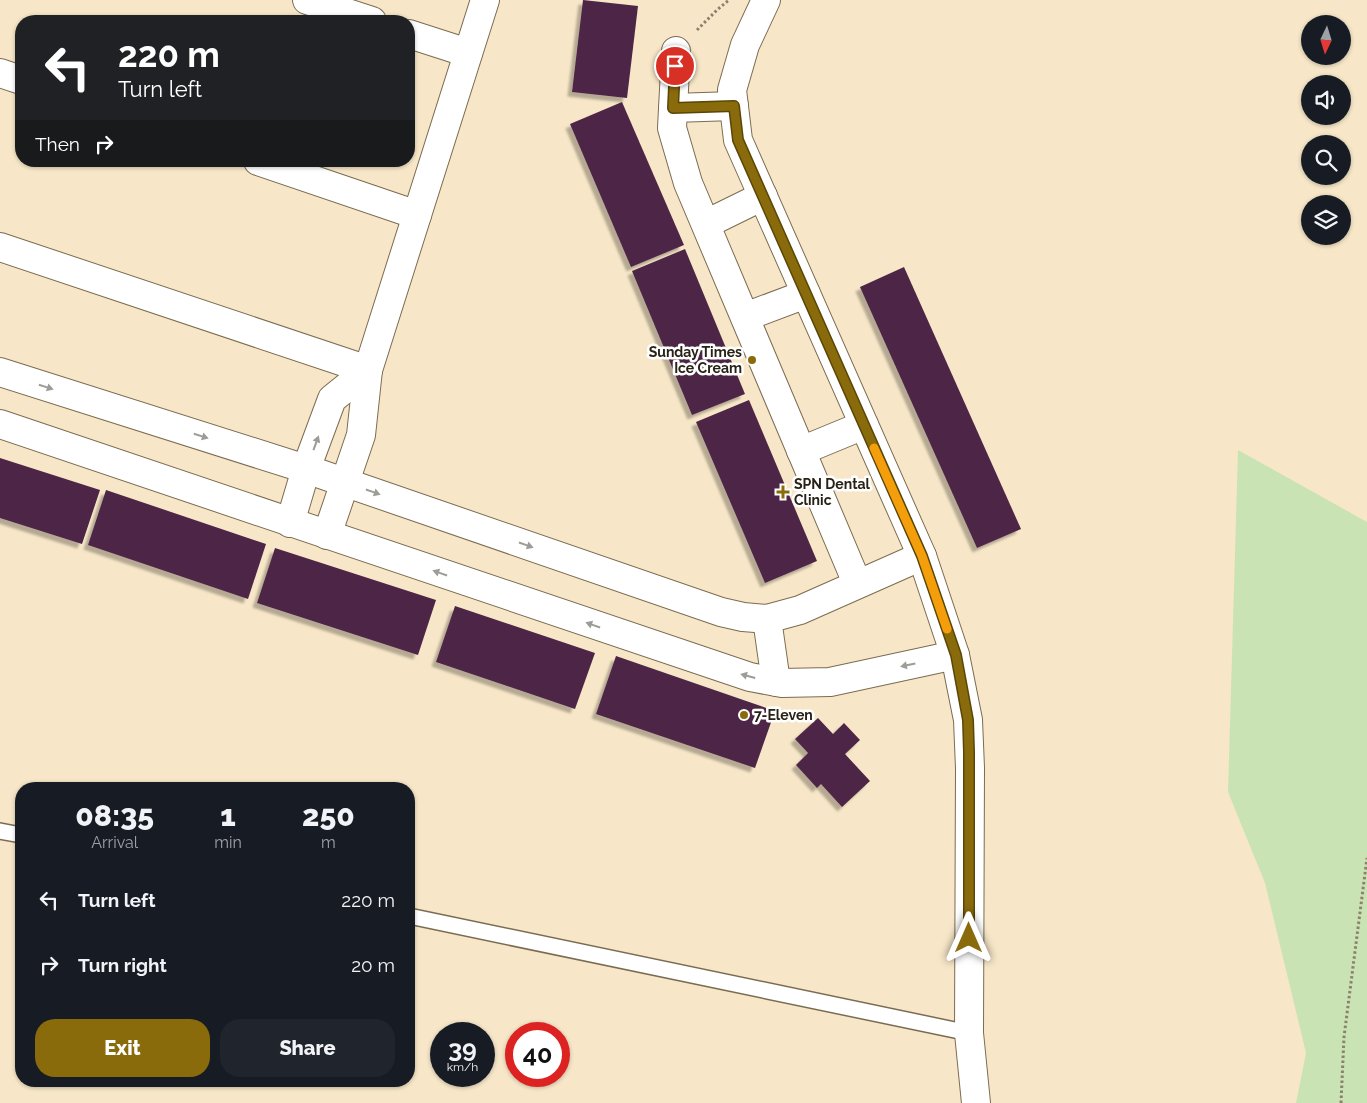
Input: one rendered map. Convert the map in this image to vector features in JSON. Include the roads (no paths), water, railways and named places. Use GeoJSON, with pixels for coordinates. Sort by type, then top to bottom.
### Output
{"type":"FeatureCollection","features":[{"type":"Feature","properties":{"kind":"street"},"geometry":{"type":"LineString","coordinates":[[307,0],[353,15]]}},
{"type":"Feature","properties":{"kind":"street"},"geometry":{"type":"LineString","coordinates":[[327,535],[361,435],[368,370],[485,0]]}},
{"type":"Feature","properties":{"kind":"street"},"geometry":{"type":"LineString","coordinates":[[766,0],[745,45],[732,90],[738,140],[922,556],[956,655],[968,720],[970,768],[968,1033],[976,1103]]}},
{"type":"Feature","properties":{"kind":"street"},"geometry":{"type":"LineString","coordinates":[[415,36],[468,53]]}},
{"type":"Feature","properties":{"kind":"street"},"geometry":{"type":"LineString","coordinates":[[676,51],[672,128],[688,183],[857,584]]}},
{"type":"Feature","properties":{"kind":"street"},"geometry":{"type":"LineString","coordinates":[[0,73],[15,78]]}},
{"type":"Feature","properties":{"kind":"street"},"geometry":{"type":"LineString","coordinates":[[673,108],[734,106]]}},
{"type":"Feature","properties":{"kind":"street"},"geometry":{"type":"LineString","coordinates":[[276,167],[416,215]]}},
{"type":"Feature","properties":{"kind":"street"},"geometry":{"type":"LineString","coordinates":[[706,224],[763,196]]}},
{"type":"Feature","properties":{"kind":"street"},"geometry":{"type":"LineString","coordinates":[[0,247],[368,370]]}},
{"type":"Feature","properties":{"kind":"street"},"geometry":{"type":"LineString","coordinates":[[745,317],[806,294]]}},
{"type":"Feature","properties":{"kind":"street"},"geometry":{"type":"LineString","coordinates":[[290,523],[306,469],[332,399],[368,370]]}},
{"type":"Feature","properties":{"kind":"street"},"geometry":{"type":"LineString","coordinates":[[0,372],[306,469],[721,612],[743,617],[767,619],[800,610],[922,556]]}},
{"type":"Feature","properties":{"kind":"street"},"geometry":{"type":"LineString","coordinates":[[0,424],[750,677],[782,683],[830,682],[956,655]]}},
{"type":"Feature","properties":{"kind":"street"},"geometry":{"type":"LineString","coordinates":[[802,451],[864,425]]}},
{"type":"Feature","properties":{"kind":"street"},"geometry":{"type":"LineString","coordinates":[[767,619],[776,682]]}},
{"type":"Feature","properties":{"kind":"lane"},"geometry":{"type":"LineString","coordinates":[[0,831],[15,834]]}},
{"type":"Feature","properties":{"kind":"lane"},"geometry":{"type":"LineString","coordinates":[[415,917],[968,1033]]}},
{"type":"Feature","properties":{"kind":"place","name":"Sunday Times Ice Cream"},"geometry":{"type":"Point","coordinates":[752,360]}},
{"type":"Feature","properties":{"kind":"place","name":"SPN Dental Clinic"},"geometry":{"type":"Point","coordinates":[783,492]}},
{"type":"Feature","properties":{"kind":"place","name":"7-Eleven"},"geometry":{"type":"Point","coordinates":[744,715]}}]}
